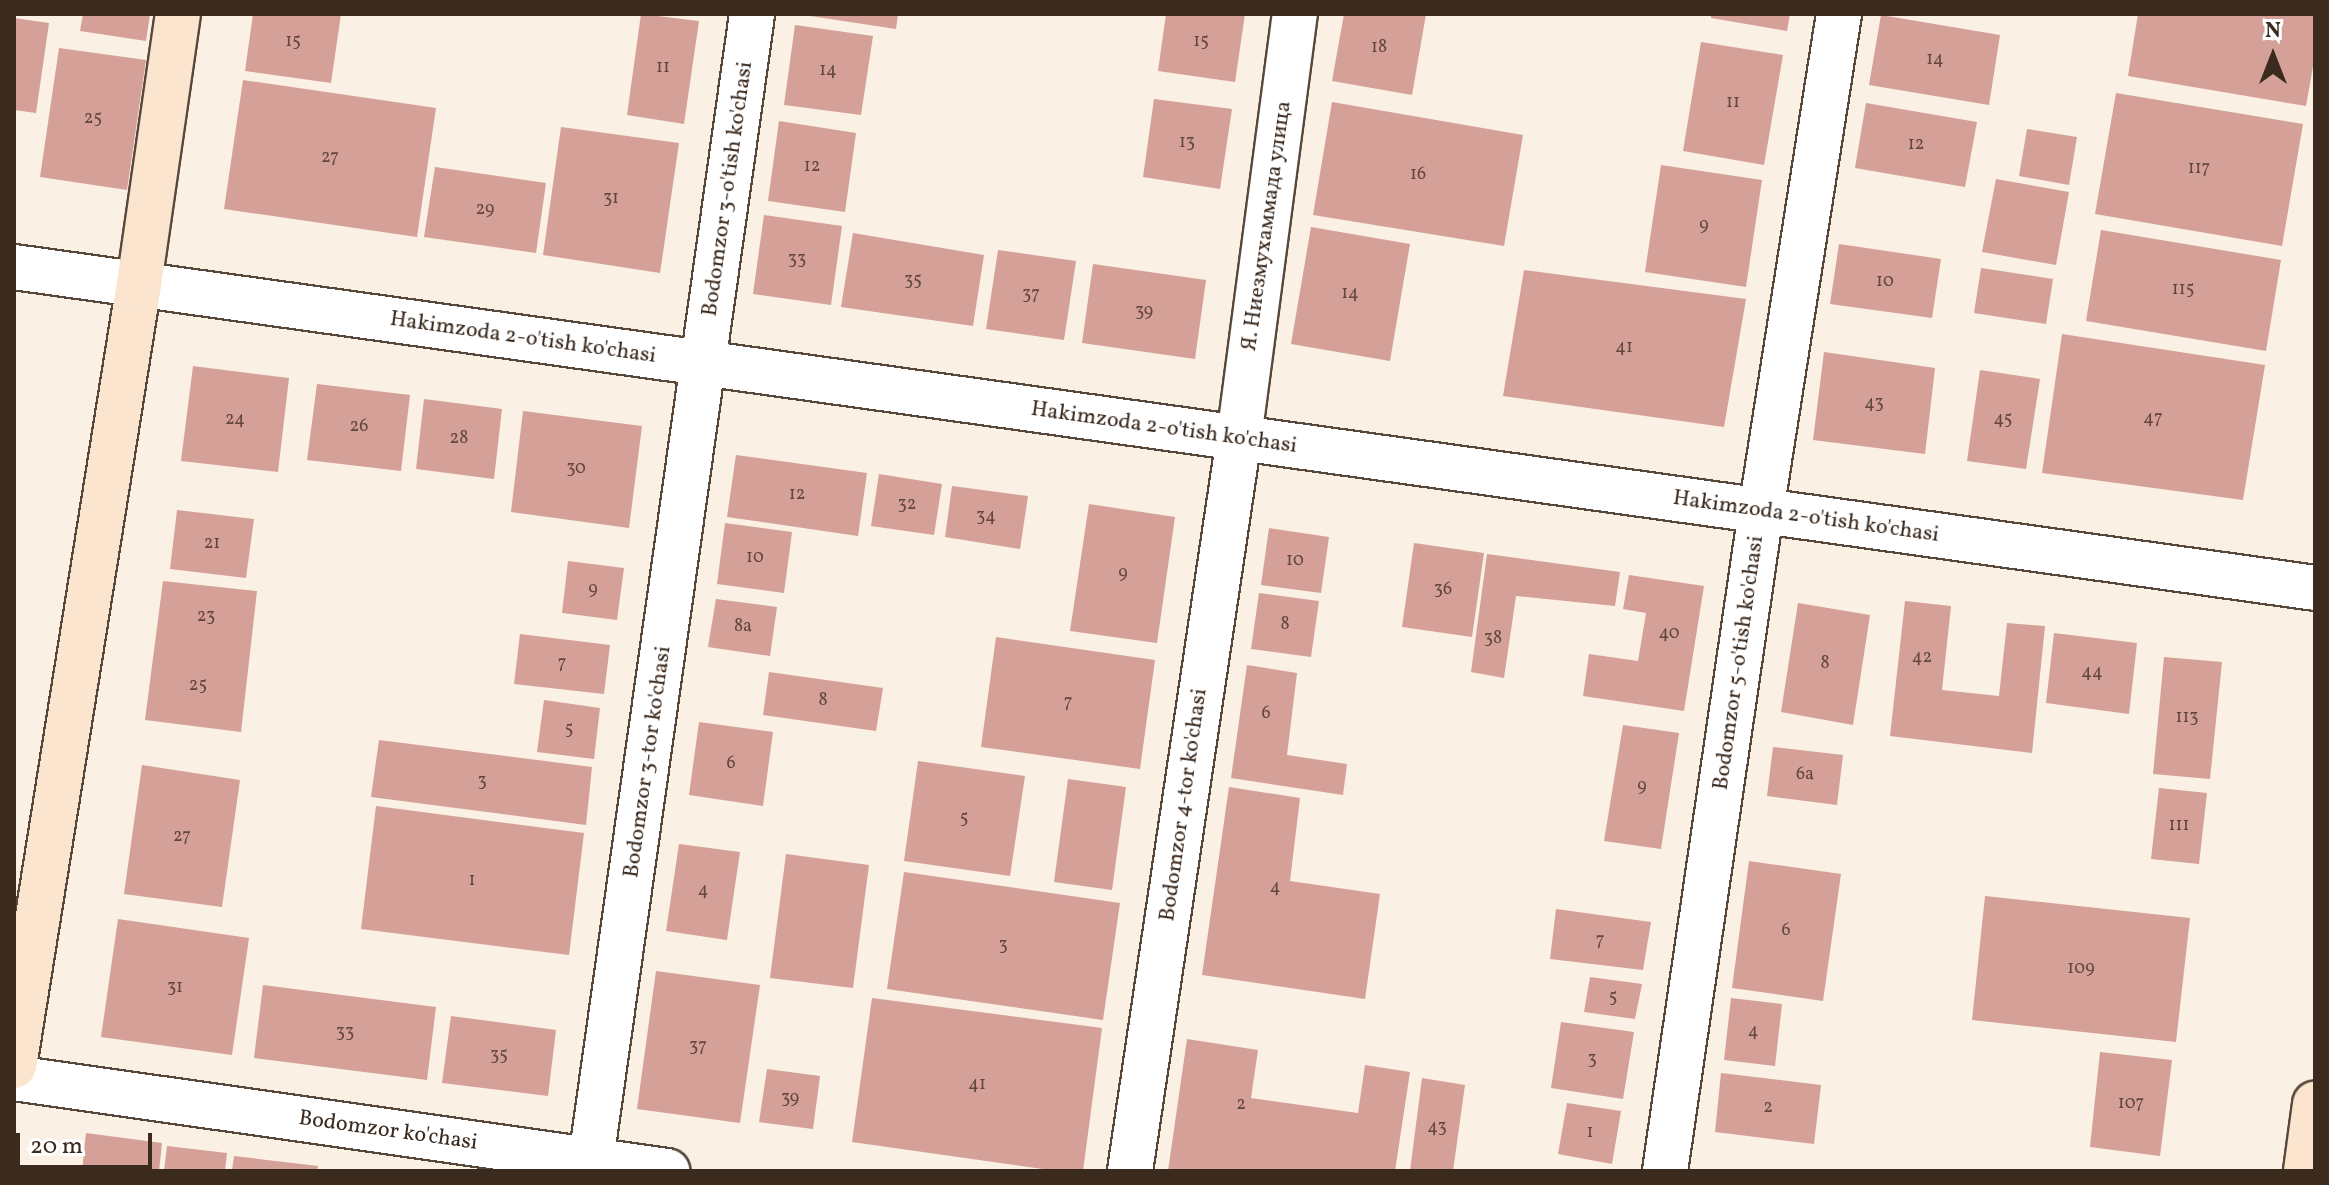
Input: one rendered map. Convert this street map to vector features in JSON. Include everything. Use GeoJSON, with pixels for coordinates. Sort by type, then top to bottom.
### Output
{"type":"FeatureCollection","features":[{"type":"Feature","properties":{"kind":"street"},"geometry":{"type":"LineString","coordinates":[[14,1066],[139,284],[178,14]]}},
{"type":"Feature","properties":{"kind":"street","name":"Bodomzor 3-o'tish ko'chasi"},"geometry":{"type":"LineString","coordinates":[[704,363],[752,14]]}},
{"type":"Feature","properties":{"kind":"street","name":"Я. Ниезмухаммада улица"},"geometry":{"type":"LineString","coordinates":[[1239,438],[1295,14]]}},
{"type":"Feature","properties":{"kind":"street","name":"Bodomzor 5-o'tish ko'chasi"},"geometry":{"type":"LineString","coordinates":[[1665,1171],[1761,511],[1839,14]]}},
{"type":"Feature","properties":{"kind":"street","name":"Hakimzoda 2-o'tish ko'chasi"},"geometry":{"type":"LineString","coordinates":[[14,267],[2315,588]]}},
{"type":"Feature","properties":{"kind":"street","name":"Bodomzor 3-tor ko'chasi"},"geometry":{"type":"LineString","coordinates":[[591,1160],[704,363]]}},
{"type":"Feature","properties":{"kind":"street","name":"Bodomzor 4-tor ko'chasi"},"geometry":{"type":"LineString","coordinates":[[1130,1171],[1239,438]]}},
{"type":"Feature","properties":{"kind":"street","name":"Bodomzor ko'chasi"},"geometry":{"type":"LineString","coordinates":[[14,1078],[667,1171]]}},
{"type":"Feature","properties":{"kind":"street"},"geometry":{"type":"LineString","coordinates":[[2306,1171],[2315,1104]]}},
{"type":"Feature","properties":{"kind":"building"},"geometry":{"type":"Polygon","coordinates":[[[83,14],[150,14],[146,41],[80,31],[83,14]]]}},
{"type":"Feature","properties":{"kind":"building"},"geometry":{"type":"Polygon","coordinates":[[[253,14],[341,14],[331,83],[245,71],[253,14]]]}},
{"type":"Feature","properties":{"kind":"building"},"geometry":{"type":"Polygon","coordinates":[[[641,14],[699,21],[684,124],[627,115],[641,14]]]}},
{"type":"Feature","properties":{"kind":"building"},"geometry":{"type":"Polygon","coordinates":[[[797,14],[898,14],[896,29],[797,14]]]}},
{"type":"Feature","properties":{"kind":"building"},"geometry":{"type":"Polygon","coordinates":[[[1166,14],[1245,14],[1235,82],[1158,71],[1166,14]]]}},
{"type":"Feature","properties":{"kind":"building"},"geometry":{"type":"Polygon","coordinates":[[[1344,14],[1426,14],[1412,95],[1332,81],[1344,14]]]}},
{"type":"Feature","properties":{"kind":"building"},"geometry":{"type":"Polygon","coordinates":[[[1711,14],[1790,14],[1787,31],[1711,18],[1711,14]]]}},
{"type":"Feature","properties":{"kind":"building"},"geometry":{"type":"Polygon","coordinates":[[[2138,14],[2315,14],[2315,55],[2306,106],[2128,76],[2138,14]]]}},
{"type":"Feature","properties":{"kind":"building"},"geometry":{"type":"Polygon","coordinates":[[[1881,15],[2000,35],[1989,105],[1869,85],[1881,15]]]}},
{"type":"Feature","properties":{"kind":"building"},"geometry":{"type":"Polygon","coordinates":[[[14,18],[49,23],[36,113],[14,110],[14,18]]]}},
{"type":"Feature","properties":{"kind":"building"},"geometry":{"type":"Polygon","coordinates":[[[795,25],[873,36],[861,115],[784,105],[795,25]]]}},
{"type":"Feature","properties":{"kind":"building"},"geometry":{"type":"Polygon","coordinates":[[[1701,42],[1783,55],[1764,165],[1683,151],[1701,42]]]}},
{"type":"Feature","properties":{"kind":"building"},"geometry":{"type":"Polygon","coordinates":[[[59,48],[146,60],[127,190],[40,177],[59,48]]]}},
{"type":"Feature","properties":{"kind":"building"},"geometry":{"type":"Polygon","coordinates":[[[243,80],[436,108],[417,237],[224,209],[243,80]]]}},
{"type":"Feature","properties":{"kind":"building"},"geometry":{"type":"Polygon","coordinates":[[[2116,93],[2303,124],[2282,246],[2095,214],[2116,93]]]}},
{"type":"Feature","properties":{"kind":"building"},"geometry":{"type":"Polygon","coordinates":[[[1154,99],[1232,109],[1220,189],[1143,177],[1154,99]]]}},
{"type":"Feature","properties":{"kind":"building"},"geometry":{"type":"Polygon","coordinates":[[[1332,102],[1523,135],[1504,246],[1313,215],[1332,102]]]}},
{"type":"Feature","properties":{"kind":"building"},"geometry":{"type":"Polygon","coordinates":[[[1866,103],[1977,122],[1965,187],[1855,168],[1866,103]]]}},
{"type":"Feature","properties":{"kind":"building"},"geometry":{"type":"Polygon","coordinates":[[[779,121],[856,133],[845,212],[768,201],[779,121]]]}},
{"type":"Feature","properties":{"kind":"building"},"geometry":{"type":"Polygon","coordinates":[[[561,127],[679,143],[660,273],[543,255],[561,127]]]}},
{"type":"Feature","properties":{"kind":"building"},"geometry":{"type":"Polygon","coordinates":[[[2027,129],[2077,137],[2069,185],[2019,176],[2027,129]]]}},
{"type":"Feature","properties":{"kind":"building"},"geometry":{"type":"Polygon","coordinates":[[[1661,165],[1762,180],[1746,287],[1645,272],[1661,165]]]}},
{"type":"Feature","properties":{"kind":"building"},"geometry":{"type":"Polygon","coordinates":[[[435,167],[546,183],[536,253],[424,237],[435,167]]]}},
{"type":"Feature","properties":{"kind":"building"},"geometry":{"type":"Polygon","coordinates":[[[1996,179],[2069,192],[2056,265],[1982,252],[1996,179]]]}},
{"type":"Feature","properties":{"kind":"building"},"geometry":{"type":"Polygon","coordinates":[[[764,215],[842,226],[831,305],[753,294],[764,215]]]}},
{"type":"Feature","properties":{"kind":"building"},"geometry":{"type":"Polygon","coordinates":[[[1311,227],[1410,244],[1390,361],[1291,344],[1311,227]]]}},
{"type":"Feature","properties":{"kind":"building"},"geometry":{"type":"Polygon","coordinates":[[[2101,230],[2281,260],[2266,351],[2086,321],[2101,230]]]}},
{"type":"Feature","properties":{"kind":"building"},"geometry":{"type":"Polygon","coordinates":[[[853,233],[984,255],[973,326],[841,307],[853,233]]]}},
{"type":"Feature","properties":{"kind":"building"},"geometry":{"type":"Polygon","coordinates":[[[1839,244],[1941,259],[1932,318],[1830,304],[1839,244]]]}},
{"type":"Feature","properties":{"kind":"building"},"geometry":{"type":"Polygon","coordinates":[[[998,250],[1076,261],[1064,340],[986,329],[998,250]]]}},
{"type":"Feature","properties":{"kind":"building"},"geometry":{"type":"Polygon","coordinates":[[[1093,264],[1206,280],[1195,359],[1082,343],[1093,264]]]}},
{"type":"Feature","properties":{"kind":"building"},"geometry":{"type":"Polygon","coordinates":[[[1981,268],[2053,279],[2046,324],[1974,313],[1981,268]]]}},
{"type":"Feature","properties":{"kind":"building"},"geometry":{"type":"Polygon","coordinates":[[[1524,270],[1746,299],[1724,427],[1503,396],[1524,270]]]}},
{"type":"Feature","properties":{"kind":"building"},"geometry":{"type":"Polygon","coordinates":[[[2062,334],[2265,365],[2243,500],[2042,473],[2062,334]]]}},
{"type":"Feature","properties":{"kind":"building"},"geometry":{"type":"Polygon","coordinates":[[[1824,352],[1935,368],[1925,454],[1813,440],[1824,352]]]}},
{"type":"Feature","properties":{"kind":"building"},"geometry":{"type":"Polygon","coordinates":[[[193,366],[289,378],[278,472],[181,461],[193,366]]]}},
{"type":"Feature","properties":{"kind":"building"},"geometry":{"type":"Polygon","coordinates":[[[1980,370],[2040,379],[2026,469],[1967,461],[1980,370]]]}},
{"type":"Feature","properties":{"kind":"building"},"geometry":{"type":"Polygon","coordinates":[[[317,384],[410,395],[401,471],[307,460],[317,384]]]}},
{"type":"Feature","properties":{"kind":"building"},"geometry":{"type":"Polygon","coordinates":[[[424,399],[502,409],[494,479],[416,469],[424,399]]]}},
{"type":"Feature","properties":{"kind":"building"},"geometry":{"type":"Polygon","coordinates":[[[523,411],[642,426],[629,528],[511,512],[523,411]]]}},
{"type":"Feature","properties":{"kind":"building"},"geometry":{"type":"Polygon","coordinates":[[[736,455],[867,473],[858,536],[727,517],[736,455]]]}},
{"type":"Feature","properties":{"kind":"building"},"geometry":{"type":"Polygon","coordinates":[[[879,474],[942,484],[934,535],[871,526],[879,474]]]}},
{"type":"Feature","properties":{"kind":"building"},"geometry":{"type":"Polygon","coordinates":[[[952,486],[1028,496],[1020,549],[945,537],[952,486]]]}},
{"type":"Feature","properties":{"kind":"building"},"geometry":{"type":"Polygon","coordinates":[[[1089,504],[1175,517],[1157,643],[1070,631],[1089,504]]]}},
{"type":"Feature","properties":{"kind":"building"},"geometry":{"type":"Polygon","coordinates":[[[177,510],[254,519],[246,578],[170,569],[177,510]]]}},
{"type":"Feature","properties":{"kind":"building"},"geometry":{"type":"Polygon","coordinates":[[[725,523],[792,532],[784,593],[717,584],[725,523]]]}},
{"type":"Feature","properties":{"kind":"building"},"geometry":{"type":"Polygon","coordinates":[[[1269,528],[1329,537],[1321,593],[1261,585],[1269,528]]]}},
{"type":"Feature","properties":{"kind":"building"},"geometry":{"type":"Polygon","coordinates":[[[1414,543],[1484,553],[1472,637],[1402,627],[1414,543]]]}},
{"type":"Feature","properties":{"kind":"building"},"geometry":{"type":"Polygon","coordinates":[[[1487,554],[1620,572],[1615,606],[1516,596],[1504,678],[1471,672],[1487,554]]]}},
{"type":"Feature","properties":{"kind":"building"},"geometry":{"type":"Polygon","coordinates":[[[568,561],[624,568],[617,620],[562,613],[568,561]]]}},
{"type":"Feature","properties":{"kind":"building"},"geometry":{"type":"Polygon","coordinates":[[[1629,575],[1704,586],[1684,711],[1583,696],[1589,654],[1638,661],[1646,613],[1623,609],[1629,575]]]}},
{"type":"Feature","properties":{"kind":"building"},"geometry":{"type":"Polygon","coordinates":[[[163,581],[257,591],[241,732],[145,720],[163,581]]]}},
{"type":"Feature","properties":{"kind":"building"},"geometry":{"type":"Polygon","coordinates":[[[1259,593],[1319,601],[1311,657],[1251,649],[1259,593]]]}},
{"type":"Feature","properties":{"kind":"building"},"geometry":{"type":"Polygon","coordinates":[[[716,599],[777,607],[770,656],[708,647],[716,599]]]}},
{"type":"Feature","properties":{"kind":"building"},"geometry":{"type":"Polygon","coordinates":[[[1905,601],[1951,606],[1942,690],[1999,696],[2007,623],[2045,626],[2032,753],[1890,736],[1905,601]]]}},
{"type":"Feature","properties":{"kind":"building"},"geometry":{"type":"Polygon","coordinates":[[[1798,603],[1870,615],[1853,725],[1781,712],[1798,603]]]}},
{"type":"Feature","properties":{"kind":"building"},"geometry":{"type":"Polygon","coordinates":[[[2054,633],[2137,643],[2129,714],[2046,703],[2054,633]]]}},
{"type":"Feature","properties":{"kind":"building"},"geometry":{"type":"Polygon","coordinates":[[[520,634],[610,645],[604,694],[514,684],[520,634]]]}},
{"type":"Feature","properties":{"kind":"building"},"geometry":{"type":"Polygon","coordinates":[[[996,637],[1155,660],[1140,769],[981,747],[996,637]]]}},
{"type":"Feature","properties":{"kind":"building"},"geometry":{"type":"Polygon","coordinates":[[[2164,657],[2222,662],[2210,779],[2153,774],[2164,657]]]}},
{"type":"Feature","properties":{"kind":"building"},"geometry":{"type":"Polygon","coordinates":[[[1247,665],[1297,673],[1287,755],[1347,764],[1343,795],[1231,778],[1247,665]]]}},
{"type":"Feature","properties":{"kind":"building"},"geometry":{"type":"Polygon","coordinates":[[[769,672],[883,688],[876,731],[763,715],[769,672]]]}},
{"type":"Feature","properties":{"kind":"building"},"geometry":{"type":"Polygon","coordinates":[[[544,700],[600,708],[594,759],[537,752],[544,700]]]}},
{"type":"Feature","properties":{"kind":"building"},"geometry":{"type":"Polygon","coordinates":[[[699,722],[773,732],[763,806],[689,795],[699,722]]]}},
{"type":"Feature","properties":{"kind":"building"},"geometry":{"type":"Polygon","coordinates":[[[1623,725],[1679,733],[1661,849],[1604,841],[1623,725]]]}},
{"type":"Feature","properties":{"kind":"building"},"geometry":{"type":"Polygon","coordinates":[[[379,740],[592,767],[586,825],[371,797],[379,740]]]}},
{"type":"Feature","properties":{"kind":"building"},"geometry":{"type":"Polygon","coordinates":[[[1773,747],[1843,755],[1837,805],[1767,796],[1773,747]]]}},
{"type":"Feature","properties":{"kind":"building"},"geometry":{"type":"Polygon","coordinates":[[[918,761],[1025,776],[1010,876],[904,861],[918,761]]]}},
{"type":"Feature","properties":{"kind":"building"},"geometry":{"type":"Polygon","coordinates":[[[142,765],[240,780],[222,907],[124,894],[142,765]]]}},
{"type":"Feature","properties":{"kind":"building"},"geometry":{"type":"Polygon","coordinates":[[[1068,779],[1126,787],[1112,890],[1054,882],[1068,779]]]}},
{"type":"Feature","properties":{"kind":"building"},"geometry":{"type":"Polygon","coordinates":[[[1229,787],[1300,798],[1290,881],[1380,894],[1365,999],[1202,975],[1229,787]]]}},
{"type":"Feature","properties":{"kind":"building"},"geometry":{"type":"Polygon","coordinates":[[[2159,788],[2207,793],[2199,864],[2151,859],[2159,788]]]}},
{"type":"Feature","properties":{"kind":"building"},"geometry":{"type":"Polygon","coordinates":[[[376,806],[584,833],[569,955],[361,929],[376,806]]]}},
{"type":"Feature","properties":{"kind":"building"},"geometry":{"type":"Polygon","coordinates":[[[679,844],[740,852],[727,940],[666,931],[679,844]]]}},
{"type":"Feature","properties":{"kind":"building"},"geometry":{"type":"Polygon","coordinates":[[[786,854],[869,865],[853,988],[770,978],[786,854]]]}},
{"type":"Feature","properties":{"kind":"building"},"geometry":{"type":"Polygon","coordinates":[[[1749,861],[1841,874],[1823,1001],[1732,988],[1749,861]]]}},
{"type":"Feature","properties":{"kind":"building"},"geometry":{"type":"Polygon","coordinates":[[[904,872],[1120,903],[1103,1020],[887,989],[904,872]]]}},
{"type":"Feature","properties":{"kind":"building"},"geometry":{"type":"Polygon","coordinates":[[[1985,896],[2190,918],[2176,1042],[1972,1020],[1985,896]]]}},
{"type":"Feature","properties":{"kind":"building"},"geometry":{"type":"Polygon","coordinates":[[[1556,909],[1651,922],[1643,970],[1550,959],[1556,909]]]}},
{"type":"Feature","properties":{"kind":"building"},"geometry":{"type":"Polygon","coordinates":[[[118,919],[249,938],[232,1055],[101,1037],[118,919]]]}},
{"type":"Feature","properties":{"kind":"building"},"geometry":{"type":"Polygon","coordinates":[[[656,971],[760,985],[740,1123],[637,1109],[656,971]]]}},
{"type":"Feature","properties":{"kind":"building"},"geometry":{"type":"Polygon","coordinates":[[[1590,977],[1642,984],[1635,1019],[1584,1012],[1590,977]]]}},
{"type":"Feature","properties":{"kind":"building"},"geometry":{"type":"Polygon","coordinates":[[[263,985],[436,1007],[427,1080],[254,1058],[263,985]]]}},
{"type":"Feature","properties":{"kind":"building"},"geometry":{"type":"Polygon","coordinates":[[[872,998],[1102,1028],[1083,1171],[1057,1171],[852,1142],[872,998]]]}},
{"type":"Feature","properties":{"kind":"building"},"geometry":{"type":"Polygon","coordinates":[[[1731,998],[1782,1004],[1775,1066],[1724,1060],[1731,998]]]}},
{"type":"Feature","properties":{"kind":"building"},"geometry":{"type":"Polygon","coordinates":[[[451,1016],[556,1030],[548,1096],[442,1083],[451,1016]]]}},
{"type":"Feature","properties":{"kind":"building"},"geometry":{"type":"Polygon","coordinates":[[[1561,1022],[1634,1032],[1623,1099],[1551,1088],[1561,1022]]]}},
{"type":"Feature","properties":{"kind":"building"},"geometry":{"type":"Polygon","coordinates":[[[1187,1039],[1258,1050],[1251,1098],[1358,1113],[1365,1065],[1410,1072],[1395,1171],[1168,1171],[1187,1039]]]}},
{"type":"Feature","properties":{"kind":"building"},"geometry":{"type":"Polygon","coordinates":[[[2100,1052],[2172,1060],[2160,1156],[2090,1147],[2100,1052]]]}},
{"type":"Feature","properties":{"kind":"building"},"geometry":{"type":"Polygon","coordinates":[[[767,1069],[820,1076],[813,1129],[759,1122],[767,1069]]]}},
{"type":"Feature","properties":{"kind":"building"},"geometry":{"type":"Polygon","coordinates":[[[1721,1073],[1821,1085],[1814,1144],[1715,1132],[1721,1073]]]}},
{"type":"Feature","properties":{"kind":"building"},"geometry":{"type":"Polygon","coordinates":[[[1422,1078],[1465,1085],[1453,1171],[1410,1171],[1422,1078]]]}},
{"type":"Feature","properties":{"kind":"building"},"geometry":{"type":"Polygon","coordinates":[[[1567,1103],[1621,1111],[1612,1164],[1558,1154],[1567,1103]]]}},
{"type":"Feature","properties":{"kind":"building"},"geometry":{"type":"Polygon","coordinates":[[[86,1133],[162,1143],[159,1171],[82,1171],[86,1133]]]}},
{"type":"Feature","properties":{"kind":"building"},"geometry":{"type":"Polygon","coordinates":[[[167,1146],[227,1153],[225,1171],[164,1171],[167,1146]]]}},
{"type":"Feature","properties":{"kind":"building"},"geometry":{"type":"Polygon","coordinates":[[[234,1156],[318,1166],[317,1171],[232,1171],[234,1156]]]}}]}
